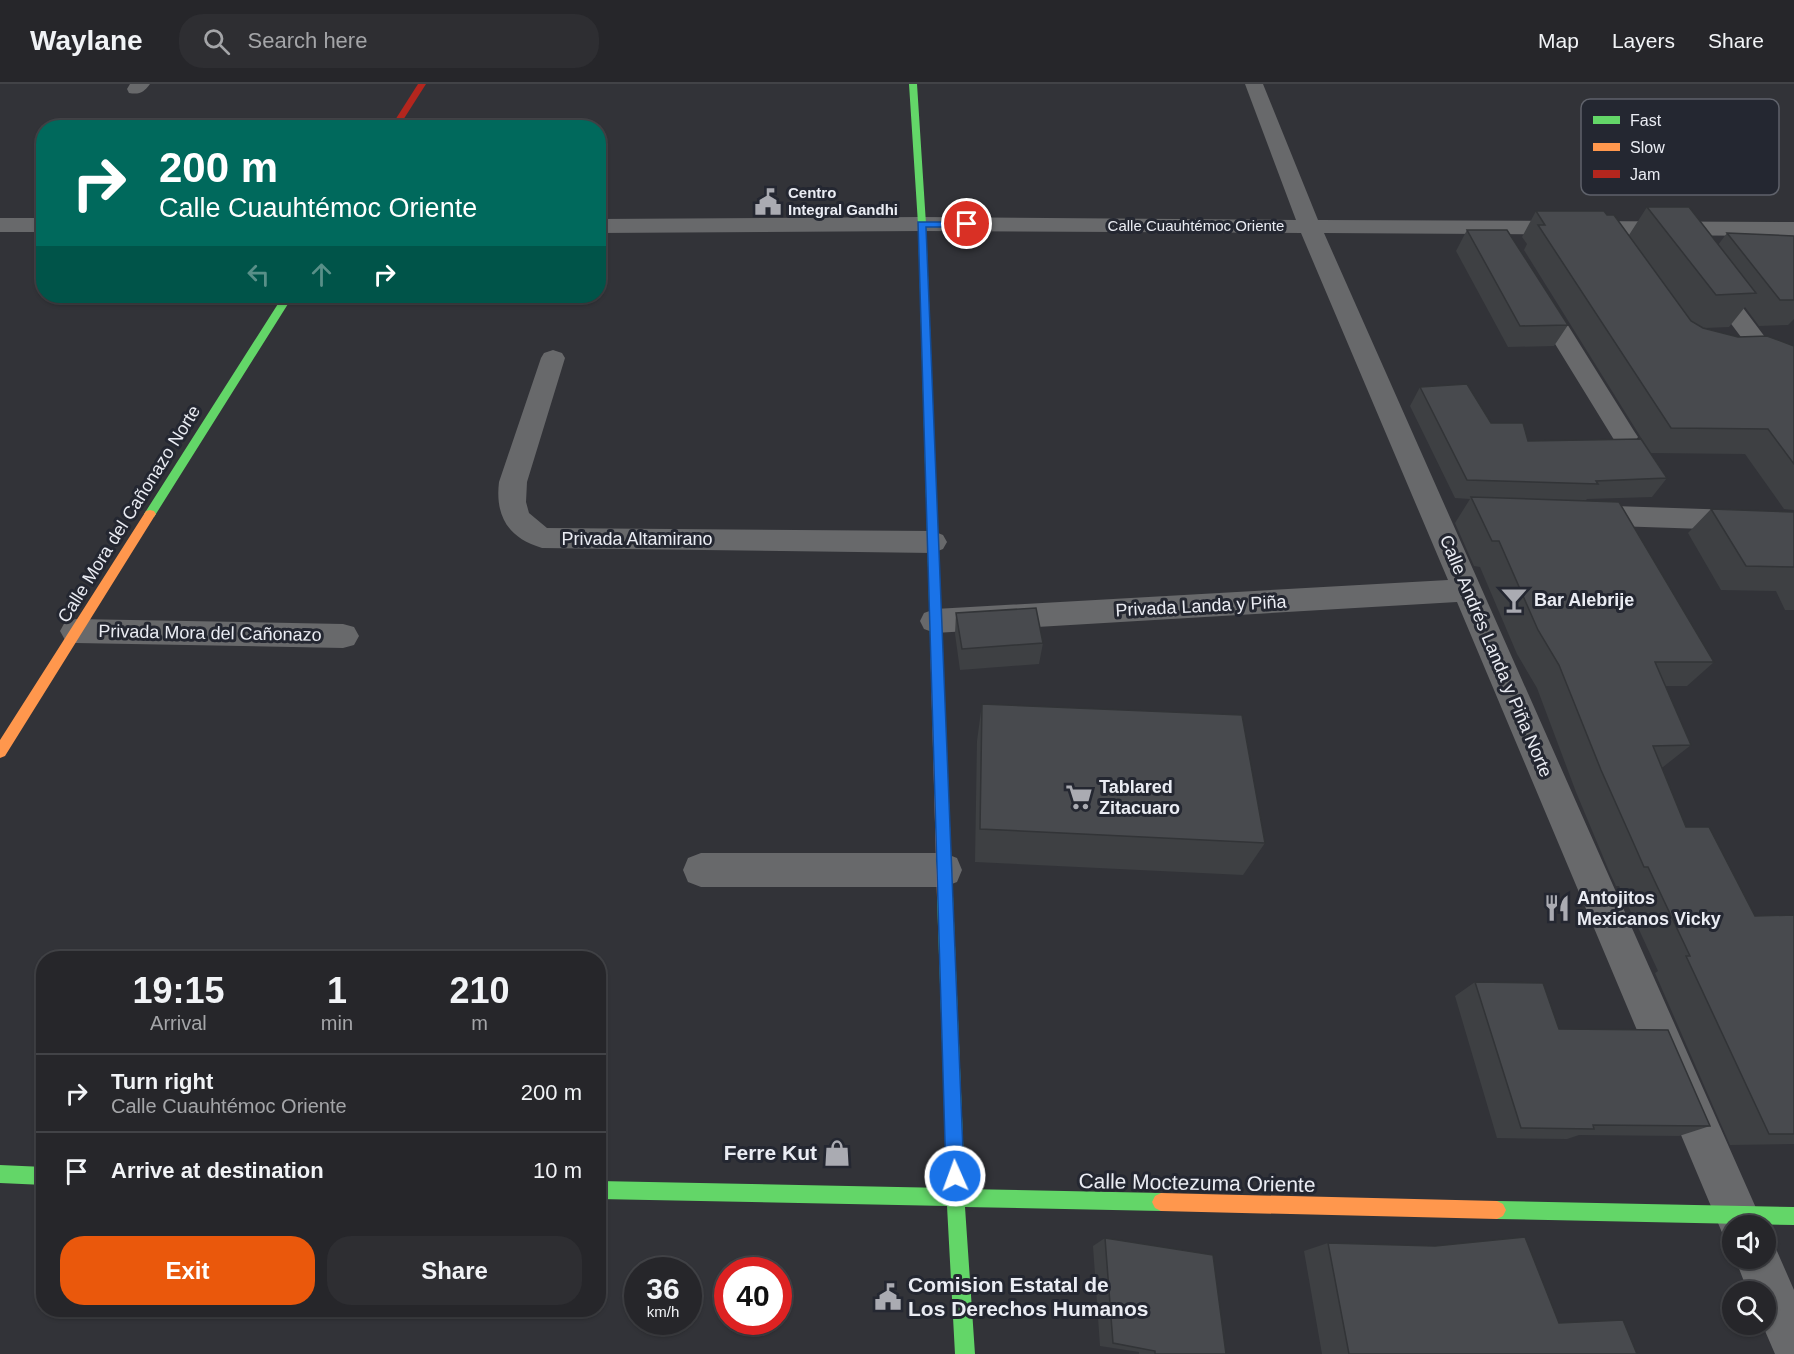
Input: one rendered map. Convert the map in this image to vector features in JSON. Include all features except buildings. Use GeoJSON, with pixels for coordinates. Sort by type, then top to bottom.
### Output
{"type":"FeatureCollection","features":[{"type":"Feature","properties":{"kind":"street"},"geometry":{"type":"LineString","coordinates":[[399,120],[422,84]]}},
{"type":"Feature","properties":{"kind":"street"},"geometry":{"type":"LineString","coordinates":[[913,84],[921,224],[956,1200],[966,1354]]}},
{"type":"Feature","properties":{"kind":"street","name":"Calle Andrés Landa y Piña Norte"},"geometry":{"type":"LineString","coordinates":[[1254,84],[1310,227],[1444,510],[1467,590],[1738,1215]]}},
{"type":"Feature","properties":{"kind":"street","name":"Calle Cuauhtémoc Oriente"},"geometry":{"type":"LineString","coordinates":[[606,226],[921,224],[1310,227],[1502,237],[1611,238],[1672,229],[1794,229]]}},
{"type":"Feature","properties":{"kind":"street"},"geometry":{"type":"LineString","coordinates":[[0,225],[36,225]]}},
{"type":"Feature","properties":{"kind":"street"},"geometry":{"type":"LineString","coordinates":[[1672,229],[1755,341],[1756,350],[1742,353],[1707,352]]}},
{"type":"Feature","properties":{"kind":"street"},"geometry":{"type":"LineString","coordinates":[[1526,277],[1625,437]]}},
{"type":"Feature","properties":{"kind":"street","name":"Calle Mora del Cañonazo Norte"},"geometry":{"type":"LineString","coordinates":[[0,752],[284,303]]}},
{"type":"Feature","properties":{"kind":"street","name":"Privada Altamirano"},"geometry":{"type":"LineString","coordinates":[[553,358],[513,482],[511,500],[514,516],[525,529],[542,538],[933,542]]}},
{"type":"Feature","properties":{"kind":"street"},"geometry":{"type":"LineString","coordinates":[[1561,514],[1794,522]]}},
{"type":"Feature","properties":{"kind":"street","name":"Privada Landa y Piña"},"geometry":{"type":"LineString","coordinates":[[935,621],[1467,590]]}},
{"type":"Feature","properties":{"kind":"street","name":"Privada Mora del Cañonazo"},"geometry":{"type":"LineString","coordinates":[[76,631],[344,636]]}},
{"type":"Feature","properties":{"kind":"street"},"geometry":{"type":"LineString","coordinates":[[701,870],[944,870]]}},
{"type":"Feature","properties":{"kind":"street"},"geometry":{"type":"LineString","coordinates":[[0,1174],[36,1176]]}},
{"type":"Feature","properties":{"kind":"street","name":"Calle Moctezuma Oriente"},"geometry":{"type":"LineString","coordinates":[[606,1190],[1722,1220]]}},
{"type":"Feature","properties":{"kind":"street","name":"Calle Moctezuma Oriente"},"geometry":{"type":"LineString","coordinates":[[1776,1217],[1794,1216]]}},
{"type":"Feature","properties":{"kind":"street"},"geometry":{"type":"LineString","coordinates":[[1762,1269],[1794,1344]]}},
{"type":"Feature","properties":{"kind":"traffic: fast"},"geometry":{"type":"LineString","coordinates":[[913,84],[922,224],[936,636]]}},
{"type":"Feature","properties":{"kind":"traffic: fast"},"geometry":{"type":"LineString","coordinates":[[150,514],[284,303]]}},
{"type":"Feature","properties":{"kind":"traffic: fast"},"geometry":{"type":"LineString","coordinates":[[945,897],[956,1200],[965,1354]]}},
{"type":"Feature","properties":{"kind":"traffic: fast"},"geometry":{"type":"LineString","coordinates":[[0,1174],[36,1176]]}},
{"type":"Feature","properties":{"kind":"traffic: fast"},"geometry":{"type":"LineString","coordinates":[[606,1190],[1161,1202]]}},
{"type":"Feature","properties":{"kind":"traffic: fast"},"geometry":{"type":"LineString","coordinates":[[1497,1210],[1794,1216]]}},
{"type":"Feature","properties":{"kind":"traffic: slow"},"geometry":{"type":"LineString","coordinates":[[0,752],[150,514]]}},
{"type":"Feature","properties":{"kind":"traffic: slow"},"geometry":{"type":"LineString","coordinates":[[936,636],[945,897]]}},
{"type":"Feature","properties":{"kind":"traffic: slow"},"geometry":{"type":"LineString","coordinates":[[1161,1202],[1497,1210]]}},
{"type":"Feature","properties":{"kind":"traffic: jam"},"geometry":{"type":"LineString","coordinates":[[399,120],[422,84]]}},
{"type":"Feature","properties":{"kind":"place","name":"Centro Integral Gandhi"},"geometry":{"type":"Point","coordinates":[768,202]}},
{"type":"Feature","properties":{"kind":"place","name":"Bar Alebrije"},"geometry":{"type":"Point","coordinates":[1514,600]}},
{"type":"Feature","properties":{"kind":"place","name":"Tablared Zitacuaro"},"geometry":{"type":"Point","coordinates":[1079,797]}},
{"type":"Feature","properties":{"kind":"place","name":"Antojitos Mexicanos Vicky"},"geometry":{"type":"Point","coordinates":[1557,908]}},
{"type":"Feature","properties":{"kind":"place","name":"Ferre Kut"},"geometry":{"type":"Point","coordinates":[837,1153]}},
{"type":"Feature","properties":{"kind":"place","name":"Comision Estatal de Los Derechos Humanos"},"geometry":{"type":"Point","coordinates":[888,1297]}},
{"type":"Feature","properties":{"kind":"route"},"geometry":{"type":"LineString","coordinates":[[955,1176],[921,224],[967,224]]}}]}
